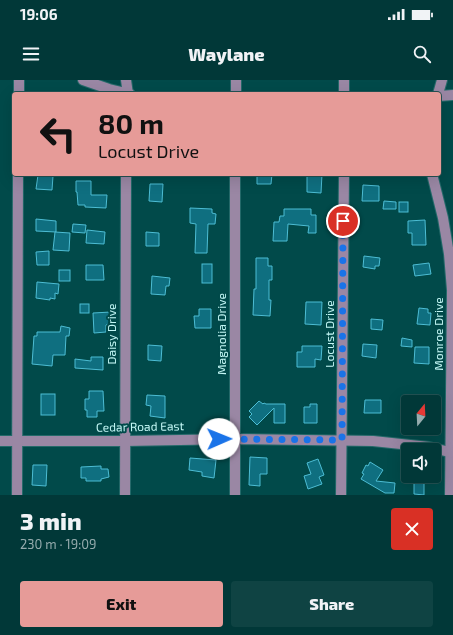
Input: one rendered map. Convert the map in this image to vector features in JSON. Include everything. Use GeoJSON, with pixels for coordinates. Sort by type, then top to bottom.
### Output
{"type":"FeatureCollection","features":[{"type":"Feature","properties":{"kind":"street"},"geometry":{"type":"LineString","coordinates":[[19,80],[19,92]]}},
{"type":"Feature","properties":{"kind":"street"},"geometry":{"type":"LineString","coordinates":[[83,80],[121,92]]}},
{"type":"Feature","properties":{"kind":"street"},"geometry":{"type":"LineString","coordinates":[[126,80],[129,92]]}},
{"type":"Feature","properties":{"kind":"street"},"geometry":{"type":"LineString","coordinates":[[236,80],[236,92]]}},
{"type":"Feature","properties":{"kind":"street"},"geometry":{"type":"LineString","coordinates":[[344,80],[344,92]]}},
{"type":"Feature","properties":{"kind":"street"},"geometry":{"type":"LineString","coordinates":[[440,92],[442,80]]}},
{"type":"Feature","properties":{"kind":"street"},"geometry":{"type":"LineString","coordinates":[[441,95],[453,95]]}},
{"type":"Feature","properties":{"kind":"street"},"geometry":{"type":"LineString","coordinates":[[17,495],[18,176]]}},
{"type":"Feature","properties":{"kind":"street","name":"Daisy Drive"},"geometry":{"type":"LineString","coordinates":[[125,495],[126,176]]}},
{"type":"Feature","properties":{"kind":"street","name":"Magnolia Drive"},"geometry":{"type":"LineString","coordinates":[[235,176],[235,495]]}},
{"type":"Feature","properties":{"kind":"street","name":"Locust Drive"},"geometry":{"type":"LineString","coordinates":[[341,495],[344,176]]}},
{"type":"Feature","properties":{"kind":"street","name":"Monroe Drive"},"geometry":{"type":"LineString","coordinates":[[433,176],[449,235],[452,290],[452,453],[450,495]]}},
{"type":"Feature","properties":{"kind":"street","name":"Cedar Road East"},"geometry":{"type":"LineString","coordinates":[[0,441],[235,439],[373,440],[429,447],[452,453]]}},
{"type":"Feature","properties":{"kind":"building"},"geometry":{"type":"Polygon","coordinates":[[[38,176],[53,176],[52,190],[36,189],[38,176]]]}},
{"type":"Feature","properties":{"kind":"building"},"geometry":{"type":"Polygon","coordinates":[[[257,176],[272,176],[271,184],[257,184],[257,176]]]}},
{"type":"Feature","properties":{"kind":"building"},"geometry":{"type":"Polygon","coordinates":[[[307,176],[322,176],[321,193],[307,192],[307,176]]]}},
{"type":"Feature","properties":{"kind":"building"},"geometry":{"type":"Polygon","coordinates":[[[76,181],[91,181],[91,195],[107,195],[106,208],[85,207],[85,205],[78,205],[76,181]]]}},
{"type":"Feature","properties":{"kind":"building"},"geometry":{"type":"Polygon","coordinates":[[[150,184],[163,184],[162,202],[149,201],[150,184]]]}},
{"type":"Feature","properties":{"kind":"building"},"geometry":{"type":"Polygon","coordinates":[[[363,185],[379,186],[379,201],[362,201],[363,185]]]}},
{"type":"Feature","properties":{"kind":"building"},"geometry":{"type":"Polygon","coordinates":[[[384,201],[396,202],[396,209],[383,209],[384,201]]]}},
{"type":"Feature","properties":{"kind":"building"},"geometry":{"type":"Polygon","coordinates":[[[399,202],[408,202],[408,212],[399,212],[399,202]]]}},
{"type":"Feature","properties":{"kind":"building"},"geometry":{"type":"Polygon","coordinates":[[[190,208],[212,209],[212,213],[216,214],[215,224],[208,224],[207,253],[195,253],[196,224],[190,223],[190,208]]]}},
{"type":"Feature","properties":{"kind":"building"},"geometry":{"type":"Polygon","coordinates":[[[284,209],[311,209],[311,215],[316,215],[316,233],[308,233],[309,226],[288,224],[287,241],[273,241],[274,222],[279,222],[280,216],[284,216],[284,209]]]}},
{"type":"Feature","properties":{"kind":"building"},"geometry":{"type":"Polygon","coordinates":[[[36,219],[56,221],[56,232],[36,231],[36,219]]]}},
{"type":"Feature","properties":{"kind":"building"},"geometry":{"type":"Polygon","coordinates":[[[425,220],[426,245],[412,245],[412,233],[408,233],[408,221],[425,220]]]}},
{"type":"Feature","properties":{"kind":"building"},"geometry":{"type":"Polygon","coordinates":[[[73,224],[86,225],[85,233],[72,232],[73,224]]]}},
{"type":"Feature","properties":{"kind":"building"},"geometry":{"type":"Polygon","coordinates":[[[87,230],[105,232],[104,244],[86,243],[87,230]]]}},
{"type":"Feature","properties":{"kind":"building"},"geometry":{"type":"Polygon","coordinates":[[[55,232],[70,233],[69,251],[53,250],[55,232]]]}},
{"type":"Feature","properties":{"kind":"building"},"geometry":{"type":"Polygon","coordinates":[[[146,232],[159,233],[159,246],[146,246],[146,232]]]}},
{"type":"Feature","properties":{"kind":"building"},"geometry":{"type":"Polygon","coordinates":[[[49,251],[49,265],[37,265],[36,252],[49,251]]]}},
{"type":"Feature","properties":{"kind":"building"},"geometry":{"type":"Polygon","coordinates":[[[364,256],[380,258],[379,266],[375,266],[375,269],[363,267],[364,256]]]}},
{"type":"Feature","properties":{"kind":"building"},"geometry":{"type":"Polygon","coordinates":[[[256,258],[268,258],[268,266],[272,266],[272,280],[269,280],[269,300],[271,300],[270,316],[253,315],[254,289],[256,289],[256,258]]]}},
{"type":"Feature","properties":{"kind":"building"},"geometry":{"type":"Polygon","coordinates":[[[429,263],[431,274],[415,276],[413,265],[429,263]]]}},
{"type":"Feature","properties":{"kind":"building"},"geometry":{"type":"Polygon","coordinates":[[[202,264],[212,264],[212,283],[202,283],[202,264]]]}},
{"type":"Feature","properties":{"kind":"building"},"geometry":{"type":"Polygon","coordinates":[[[86,265],[103,265],[104,280],[86,280],[86,265]]]}},
{"type":"Feature","properties":{"kind":"building"},"geometry":{"type":"Polygon","coordinates":[[[59,270],[70,270],[70,281],[59,281],[59,270]]]}},
{"type":"Feature","properties":{"kind":"building"},"geometry":{"type":"Polygon","coordinates":[[[152,276],[170,278],[169,286],[166,286],[165,295],[151,294],[152,276]]]}},
{"type":"Feature","properties":{"kind":"building"},"geometry":{"type":"Polygon","coordinates":[[[37,282],[59,284],[58,294],[55,293],[55,299],[50,298],[50,300],[36,298],[37,282]]]}},
{"type":"Feature","properties":{"kind":"building"},"geometry":{"type":"Polygon","coordinates":[[[306,302],[322,302],[321,325],[305,324],[306,302]]]}},
{"type":"Feature","properties":{"kind":"building"},"geometry":{"type":"Polygon","coordinates":[[[80,304],[89,304],[89,313],[80,313],[80,304]]]}},
{"type":"Feature","properties":{"kind":"building"},"geometry":{"type":"Polygon","coordinates":[[[419,308],[428,309],[428,313],[431,313],[430,325],[417,324],[419,308]]]}},
{"type":"Feature","properties":{"kind":"building"},"geometry":{"type":"Polygon","coordinates":[[[199,309],[211,309],[211,328],[195,328],[194,316],[199,316],[199,309]]]}},
{"type":"Feature","properties":{"kind":"building"},"geometry":{"type":"Polygon","coordinates":[[[111,312],[111,324],[106,325],[106,332],[94,333],[93,313],[111,312]]]}},
{"type":"Feature","properties":{"kind":"building"},"geometry":{"type":"Polygon","coordinates":[[[371,319],[383,320],[382,330],[371,329],[371,319]]]}},
{"type":"Feature","properties":{"kind":"building"},"geometry":{"type":"Polygon","coordinates":[[[61,326],[70,328],[69,336],[66,336],[65,355],[53,355],[52,366],[32,364],[34,336],[37,336],[37,332],[60,332],[61,326]]]}},
{"type":"Feature","properties":{"kind":"building"},"geometry":{"type":"Polygon","coordinates":[[[402,338],[412,340],[412,347],[401,346],[402,338]]]}},
{"type":"Feature","properties":{"kind":"building"},"geometry":{"type":"Polygon","coordinates":[[[363,344],[377,345],[376,358],[362,356],[363,344]]]}},
{"type":"Feature","properties":{"kind":"building"},"geometry":{"type":"Polygon","coordinates":[[[148,345],[162,346],[161,361],[148,360],[148,345]]]}},
{"type":"Feature","properties":{"kind":"building"},"geometry":{"type":"Polygon","coordinates":[[[302,346],[322,346],[321,360],[315,359],[315,367],[297,367],[297,352],[302,352],[302,346]]]}},
{"type":"Feature","properties":{"kind":"building"},"geometry":{"type":"Polygon","coordinates":[[[415,347],[429,347],[429,364],[414,363],[415,347]]]}},
{"type":"Feature","properties":{"kind":"building"},"geometry":{"type":"Polygon","coordinates":[[[91,357],[103,357],[103,370],[75,368],[75,359],[91,361],[91,357]]]}},
{"type":"Feature","properties":{"kind":"building"},"geometry":{"type":"Polygon","coordinates":[[[89,391],[103,391],[104,411],[97,411],[97,417],[87,417],[87,410],[85,410],[85,399],[89,399],[89,391]]]}},
{"type":"Feature","properties":{"kind":"building"},"geometry":{"type":"Polygon","coordinates":[[[41,394],[55,394],[55,415],[41,415],[41,394]]]}},
{"type":"Feature","properties":{"kind":"building"},"geometry":{"type":"Polygon","coordinates":[[[147,395],[165,396],[165,418],[150,416],[151,406],[146,405],[147,395]]]}},
{"type":"Feature","properties":{"kind":"building"},"geometry":{"type":"Polygon","coordinates":[[[365,400],[381,400],[381,413],[364,413],[365,400]]]}},
{"type":"Feature","properties":{"kind":"building"},"geometry":{"type":"Polygon","coordinates":[[[259,401],[263,404],[285,404],[285,423],[274,423],[274,408],[257,425],[249,417],[252,414],[249,411],[259,401]]]}},
{"type":"Feature","properties":{"kind":"building"},"geometry":{"type":"Polygon","coordinates":[[[310,404],[317,404],[317,423],[304,423],[304,407],[310,407],[310,404]]]}},
{"type":"Feature","properties":{"kind":"building"},"geometry":{"type":"Polygon","coordinates":[[[250,457],[267,458],[267,474],[260,474],[260,486],[249,485],[250,457]]]}},
{"type":"Feature","properties":{"kind":"building"},"geometry":{"type":"Polygon","coordinates":[[[190,458],[216,460],[214,478],[202,476],[202,472],[189,470],[190,458]]]}},
{"type":"Feature","properties":{"kind":"building"},"geometry":{"type":"Polygon","coordinates":[[[318,459],[324,475],[319,477],[322,484],[308,489],[304,476],[311,474],[307,463],[318,459]]]}},
{"type":"Feature","properties":{"kind":"building"},"geometry":{"type":"Polygon","coordinates":[[[370,462],[383,470],[376,481],[395,483],[394,493],[385,493],[361,479],[366,465],[368,466],[370,462]]]}},
{"type":"Feature","properties":{"kind":"building"},"geometry":{"type":"Polygon","coordinates":[[[33,465],[47,465],[46,486],[32,485],[33,465]]]}},
{"type":"Feature","properties":{"kind":"building"},"geometry":{"type":"Polygon","coordinates":[[[101,466],[101,469],[108,469],[109,477],[101,479],[101,481],[86,481],[86,478],[81,478],[81,467],[101,466]]]}},
{"type":"Feature","properties":{"kind":"building"},"geometry":{"type":"Polygon","coordinates":[[[414,483],[424,483],[424,495],[414,494],[414,483]]]}},
{"type":"Feature","properties":{"kind":"route"},"geometry":{"type":"LineString","coordinates":[[219,439],[342,440],[343,221]]}}]}
